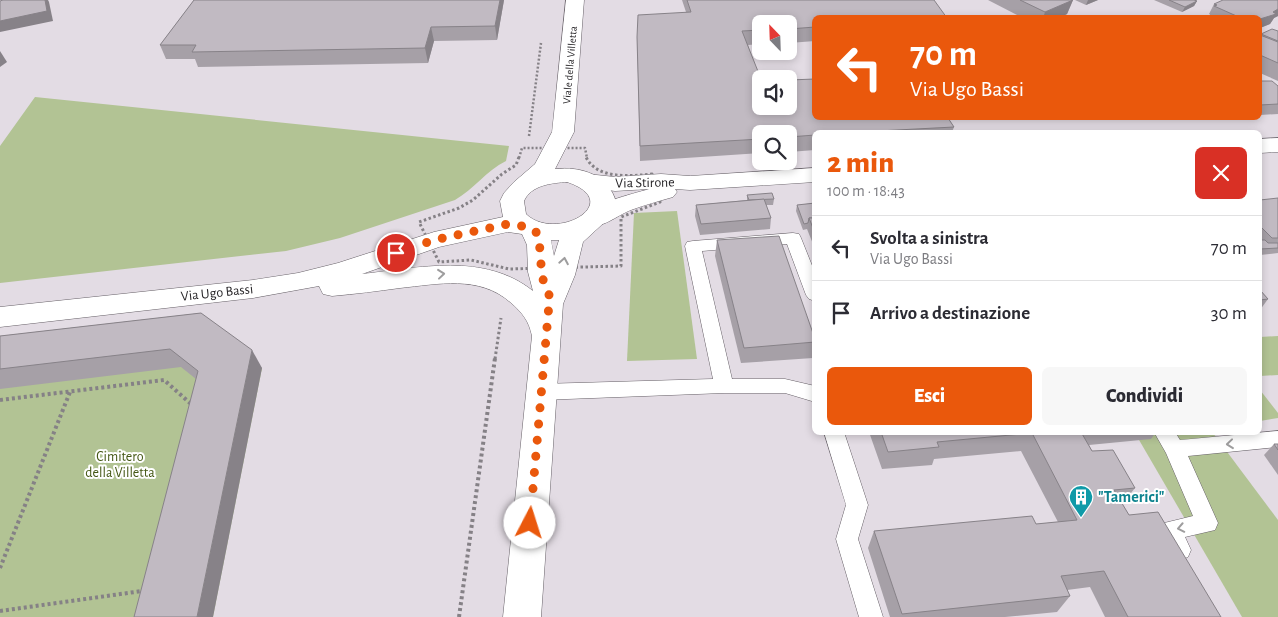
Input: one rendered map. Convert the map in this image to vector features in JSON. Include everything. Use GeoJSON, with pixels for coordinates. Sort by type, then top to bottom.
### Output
{"type":"FeatureCollection","features":[{"type":"Feature","properties":{"kind":"street","name":"Viale della Villetta"},"geometry":{"type":"LineString","coordinates":[[521,188],[545,167],[564,130],[575,0]]}},
{"type":"Feature","properties":{"kind":"street","name":"Viale della Villetta"},"geometry":{"type":"LineString","coordinates":[[564,130],[570,146],[574,167],[587,180]]}},
{"type":"Feature","properties":{"kind":"street"},"geometry":{"type":"LineString","coordinates":[[1262,146],[1278,145]]}},
{"type":"Feature","properties":{"kind":"street"},"geometry":{"type":"LineString","coordinates":[[435,259],[455,227],[494,208],[521,188],[550,176],[569,175],[587,180],[598,189],[604,201],[603,207],[592,221],[576,234],[568,245],[561,277],[549,304]]}},
{"type":"Feature","properties":{"kind":"street","name":"Via Stirone"},"geometry":{"type":"LineString","coordinates":[[587,180],[615,184],[661,181],[702,183],[812,175]]}},
{"type":"Feature","properties":{"kind":"street","name":"Via Stirone"},"geometry":{"type":"LineString","coordinates":[[592,221],[612,209],[630,202],[702,183]]}},
{"type":"Feature","properties":{"kind":"street"},"geometry":{"type":"LineString","coordinates":[[521,188],[512,202],[512,208],[518,220],[536,232],[540,243],[542,277],[549,294],[522,617]]}},
{"type":"Feature","properties":{"kind":"street"},"geometry":{"type":"LineString","coordinates":[[435,259],[501,225],[508,224],[561,233],[580,228],[592,221]]}},
{"type":"Feature","properties":{"kind":"street"},"geometry":{"type":"LineString","coordinates":[[435,259],[507,284],[525,298],[536,311],[544,325],[546,341]]}},
{"type":"Feature","properties":{"kind":"street","name":"Via Ugo Bassi"},"geometry":{"type":"LineString","coordinates":[[0,317],[254,289],[298,291],[435,259]]}},
{"type":"Feature","properties":{"kind":"lane"},"geometry":{"type":"LineString","coordinates":[[724,386],[693,246],[793,238],[812,287]]}},
{"type":"Feature","properties":{"kind":"lane"},"geometry":{"type":"LineString","coordinates":[[542,392],[780,385],[812,393]]}},
{"type":"Feature","properties":{"kind":"lane"},"geometry":{"type":"LineString","coordinates":[[835,435],[857,505],[847,539],[870,617]]}},
{"type":"Feature","properties":{"kind":"lane"},"geometry":{"type":"LineString","coordinates":[[1192,570],[1168,531],[1207,523],[1169,441],[1278,439]]}},
{"type":"Feature","properties":{"kind":"path"},"geometry":{"type":"LineString","coordinates":[[528,138],[542,40]]}},
{"type":"Feature","properties":{"kind":"path"},"geometry":{"type":"LineString","coordinates":[[459,617],[502,311]]}},
{"type":"Feature","properties":{"kind":"path"},"geometry":{"type":"LineString","coordinates":[[0,400],[164,380],[191,402],[189,411]]}},
{"type":"Feature","properties":{"kind":"path"},"geometry":{"type":"LineString","coordinates":[[0,568],[70,391]]}},
{"type":"Feature","properties":{"kind":"path"},"geometry":{"type":"LineString","coordinates":[[140,600],[145,582]]}},
{"type":"Feature","properties":{"kind":"path"},"geometry":{"type":"LineString","coordinates":[[0,611],[142,591]]}},
{"type":"Feature","properties":{"kind":"green space"},"geometry":{"type":"Polygon","coordinates":[[[35,97],[509,146],[506,161],[455,200],[340,238],[286,251],[0,283],[0,146],[35,97]]]}},
{"type":"Feature","properties":{"kind":"green space"},"geometry":{"type":"Polygon","coordinates":[[[677,211],[697,359],[627,361],[634,213],[677,211]]]}},
{"type":"Feature","properties":{"kind":"green space"},"geometry":{"type":"Polygon","coordinates":[[[1278,336],[1278,375],[1262,376],[1262,337],[1278,336]]]}},
{"type":"Feature","properties":{"kind":"green space","name":"Cimitero della Villetta"},"geometry":{"type":"Polygon","coordinates":[[[0,356],[262,368],[213,617],[0,617],[0,356]]]}},
{"type":"Feature","properties":{"kind":"green space"},"geometry":{"type":"Polygon","coordinates":[[[1262,393],[1278,413],[1278,418],[1262,421],[1262,393]]]}},
{"type":"Feature","properties":{"kind":"green space"},"geometry":{"type":"Polygon","coordinates":[[[1136,435],[1214,435],[1278,520],[1278,617],[1242,617],[1136,435]]]}},
{"type":"Feature","properties":{"kind":"building"},"geometry":{"type":"Polygon","coordinates":[[[45,0],[47,11],[0,21],[0,1],[45,0]]]}},
{"type":"Feature","properties":{"kind":"building"},"geometry":{"type":"Polygon","coordinates":[[[194,0],[500,0],[495,26],[431,27],[425,48],[192,52],[196,45],[160,45],[194,0]]]}},
{"type":"Feature","properties":{"kind":"building"},"geometry":{"type":"Polygon","coordinates":[[[687,0],[934,0],[945,15],[812,15],[812,27],[798,28],[798,15],[752,15],[752,30],[742,31],[757,70],[752,70],[752,115],[797,115],[797,80],[812,79],[812,120],[949,120],[954,127],[897,130],[812,130],[812,135],[797,136],[797,125],[752,125],[752,140],[640,146],[638,15],[691,12],[687,0]]]}},
{"type":"Feature","properties":{"kind":"building"},"geometry":{"type":"Polygon","coordinates":[[[1020,0],[1073,0],[1045,12],[1020,0]]]}},
{"type":"Feature","properties":{"kind":"building"},"geometry":{"type":"Polygon","coordinates":[[[1169,0],[1194,0],[1197,1],[1185,7],[1169,0]]]}},
{"type":"Feature","properties":{"kind":"building"},"geometry":{"type":"Polygon","coordinates":[[[1223,0],[1278,0],[1278,9],[1273,12],[1276,14],[1262,18],[1262,15],[1234,15],[1214,6],[1217,5],[1214,4],[1223,0]]]}},
{"type":"Feature","properties":{"kind":"building"},"geometry":{"type":"Polygon","coordinates":[[[1272,29],[1278,31],[1278,41],[1262,34],[1272,29]]]}},
{"type":"Feature","properties":{"kind":"building"},"geometry":{"type":"Polygon","coordinates":[[[1262,36],[1278,42],[1278,63],[1262,56],[1262,36]]]}},
{"type":"Feature","properties":{"kind":"building"},"geometry":{"type":"Polygon","coordinates":[[[1262,81],[1272,81],[1278,86],[1278,104],[1262,105],[1262,81]]]}},
{"type":"Feature","properties":{"kind":"building"},"geometry":{"type":"Polygon","coordinates":[[[772,193],[774,199],[749,200],[747,195],[772,193]]]}},
{"type":"Feature","properties":{"kind":"building"},"geometry":{"type":"Polygon","coordinates":[[[1278,198],[1278,238],[1272,238],[1262,228],[1262,200],[1278,198]]]}},
{"type":"Feature","properties":{"kind":"building"},"geometry":{"type":"Polygon","coordinates":[[[764,199],[771,218],[701,224],[696,205],[764,199]]]}},
{"type":"Feature","properties":{"kind":"building"},"geometry":{"type":"Polygon","coordinates":[[[812,203],[812,218],[809,218],[808,223],[804,224],[797,205],[812,203]]]}},
{"type":"Feature","properties":{"kind":"building"},"geometry":{"type":"Polygon","coordinates":[[[779,236],[812,330],[812,342],[744,348],[717,240],[779,236]]]}},
{"type":"Feature","properties":{"kind":"building"},"geometry":{"type":"Polygon","coordinates":[[[1262,240],[1268,243],[1278,243],[1278,248],[1262,249],[1262,240]]]}},
{"type":"Feature","properties":{"kind":"building"},"geometry":{"type":"Polygon","coordinates":[[[1262,292],[1268,299],[1262,300],[1262,292]]]}},
{"type":"Feature","properties":{"kind":"building"},"geometry":{"type":"Polygon","coordinates":[[[201,313],[252,350],[197,617],[134,617],[198,371],[170,349],[0,369],[0,336],[201,313]]]}},
{"type":"Feature","properties":{"kind":"building","name":"\"Tamerici\""},"geometry":{"type":"Polygon","coordinates":[[[882,435],[1011,435],[937,442],[939,447],[888,452],[882,435]]]}},
{"type":"Feature","properties":{"kind":"building","name":"\"Tamerici\""},"geometry":{"type":"Polygon","coordinates":[[[1033,435],[1083,435],[1092,451],[1113,450],[1135,488],[1114,490],[1129,515],[1158,512],[1221,617],[1128,617],[1104,571],[1061,576],[1070,596],[902,614],[874,531],[1032,516],[1036,524],[1077,520],[1033,435]]]}},
{"type":"Feature","properties":{"kind":"place","name":"\"Tamerici\""},"geometry":{"type":"Point","coordinates":[1081,518]}},
{"type":"Feature","properties":{"kind":"route"},"geometry":{"type":"LineString","coordinates":[[396,253],[434,240],[508,224],[528,227],[536,232],[539,238],[542,277],[549,294],[549,304],[530,523]]}}]}
